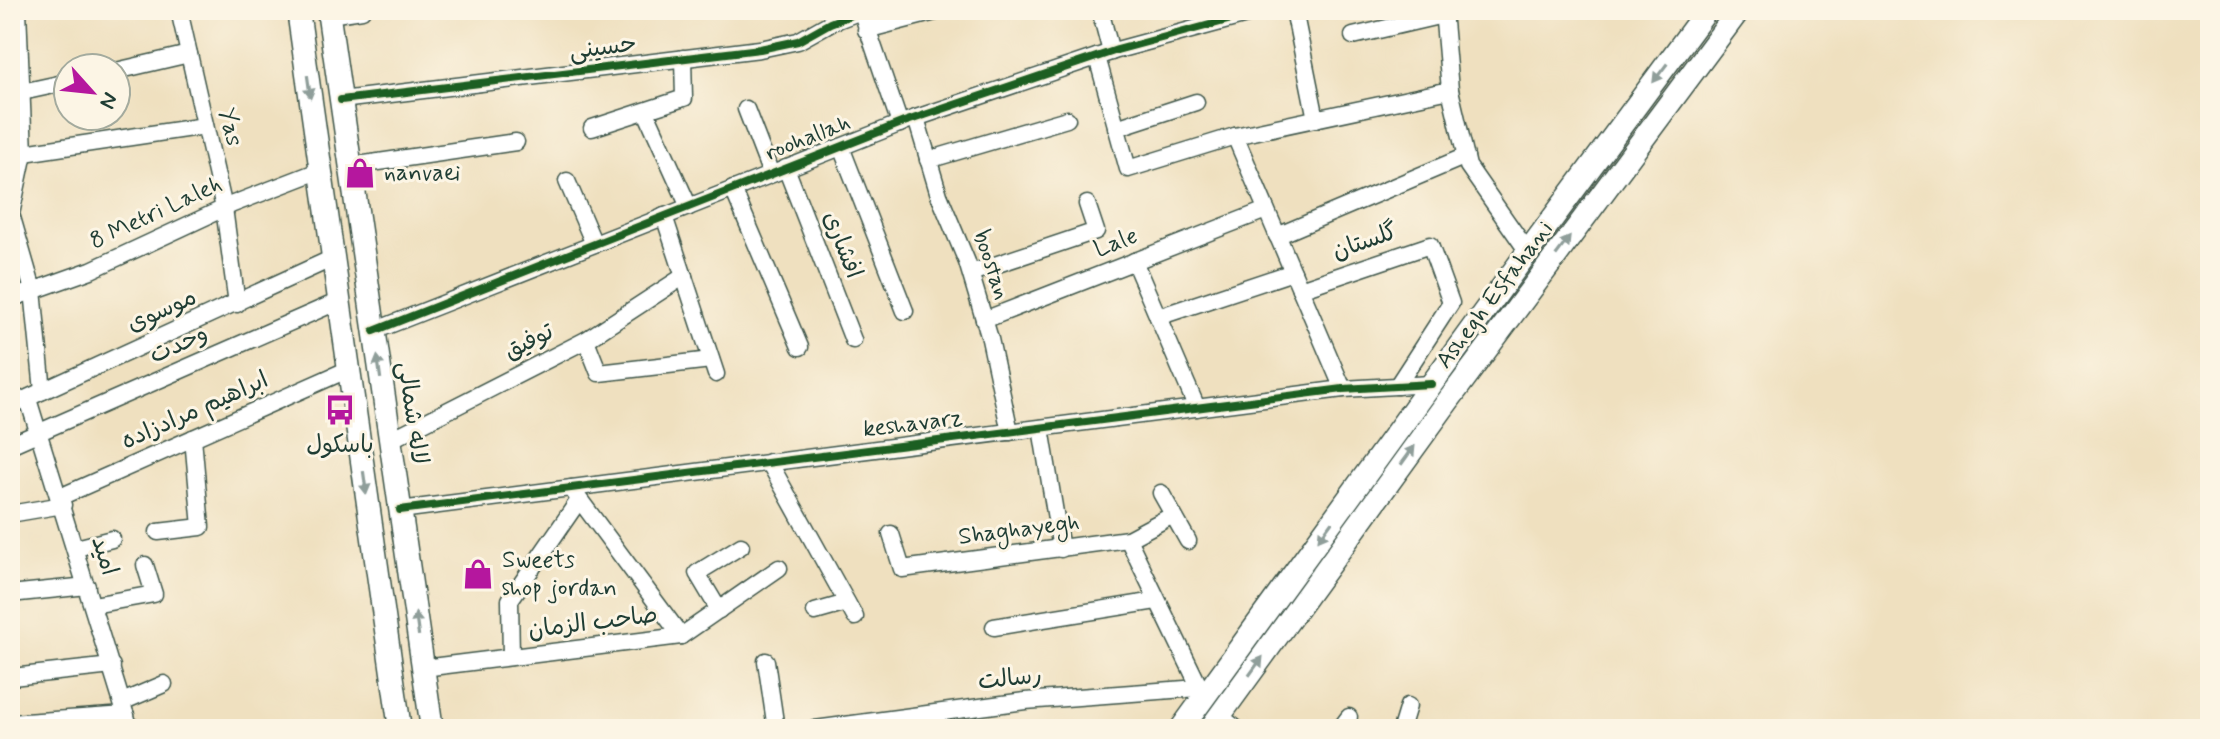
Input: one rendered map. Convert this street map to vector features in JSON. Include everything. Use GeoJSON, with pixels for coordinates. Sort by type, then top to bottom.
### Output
{"type":"FeatureCollection","features":[{"type":"Feature","properties":{"kind":"main road"},"geometry":{"type":"LineString","coordinates":[[298,10],[400,729]]}},
{"type":"Feature","properties":{"kind":"main road","name":"Ashegh Esfahani"},"geometry":{"type":"LineString","coordinates":[[1181,729],[1206,688],[1707,10]]}},
{"type":"Feature","properties":{"kind":"main road","name":"Ashegh Esfahani"},"geometry":{"type":"LineString","coordinates":[[1222,725],[1456,389],[1739,10]]}},
{"type":"Feature","properties":{"kind":"main road","name":"لاله شمالی"},"geometry":{"type":"LineString","coordinates":[[329,12],[432,729]]}},
{"type":"Feature","properties":{"kind":"main road"},"geometry":{"type":"LineString","coordinates":[[303,43],[312,28],[317,24],[323,26],[327,29],[335,55]]}},
{"type":"Feature","properties":{"kind":"street","name":"Yas"},"geometry":{"type":"LineString","coordinates":[[179,10],[224,208],[237,304]]}},
{"type":"Feature","properties":{"kind":"street"},"geometry":{"type":"LineString","coordinates":[[329,12],[362,10]]}},
{"type":"Feature","properties":{"kind":"street"},"geometry":{"type":"LineString","coordinates":[[866,30],[943,10]]}},
{"type":"Feature","properties":{"kind":"street"},"geometry":{"type":"LineString","coordinates":[[1100,10],[1116,128],[1128,169],[1235,136],[1450,90]]}},
{"type":"Feature","properties":{"kind":"street","name":"roohallah"},"geometry":{"type":"LineString","coordinates":[[374,331],[908,121],[1104,55],[1265,10]]}},
{"type":"Feature","properties":{"kind":"street"},"geometry":{"type":"LineString","coordinates":[[1294,10],[1316,119]]}},
{"type":"Feature","properties":{"kind":"street","name":"امید"},"geometry":{"type":"LineString","coordinates":[[22,11],[24,153],[11,214],[33,290],[35,395],[39,433],[126,715]]}},
{"type":"Feature","properties":{"kind":"street","name":"boostan"},"geometry":{"type":"LineString","coordinates":[[861,11],[866,30],[928,160],[971,273],[1010,432]]}},
{"type":"Feature","properties":{"kind":"street","name":"حسینی"},"geometry":{"type":"LineString","coordinates":[[341,100],[798,41],[830,23],[861,11]]}},
{"type":"Feature","properties":{"kind":"street"},"geometry":{"type":"LineString","coordinates":[[1353,36],[1443,12],[1450,90],[1468,166],[1528,252]]}},
{"type":"Feature","properties":{"kind":"street"},"geometry":{"type":"LineString","coordinates":[[132,67],[189,54]]}},
{"type":"Feature","properties":{"kind":"street"},"geometry":{"type":"LineString","coordinates":[[592,128],[684,98],[683,58]]}},
{"type":"Feature","properties":{"kind":"street"},"geometry":{"type":"LineString","coordinates":[[22,92],[52,85]]}},
{"type":"Feature","properties":{"kind":"street"},"geometry":{"type":"LineString","coordinates":[[1116,128],[1196,102]]}},
{"type":"Feature","properties":{"kind":"street","name":"افشاری"},"geometry":{"type":"LineString","coordinates":[[746,109],[778,171],[853,340]]}},
{"type":"Feature","properties":{"kind":"street"},"geometry":{"type":"LineString","coordinates":[[646,112],[689,207]]}},
{"type":"Feature","properties":{"kind":"street"},"geometry":{"type":"LineString","coordinates":[[928,160],[1067,119]]}},
{"type":"Feature","properties":{"kind":"street"},"geometry":{"type":"LineString","coordinates":[[24,153],[205,126]]}},
{"type":"Feature","properties":{"kind":"street"},"geometry":{"type":"LineString","coordinates":[[1235,136],[1343,389]]}},
{"type":"Feature","properties":{"kind":"street"},"geometry":{"type":"LineString","coordinates":[[351,166],[516,142]]}},
{"type":"Feature","properties":{"kind":"street"},"geometry":{"type":"LineString","coordinates":[[841,147],[905,311]]}},
{"type":"Feature","properties":{"kind":"street"},"geometry":{"type":"LineString","coordinates":[[1277,236],[1466,156]]}},
{"type":"Feature","properties":{"kind":"street","name":"8 Metri Laleh"},"geometry":{"type":"LineString","coordinates":[[10,299],[91,270],[224,208],[321,170]]}},
{"type":"Feature","properties":{"kind":"street"},"geometry":{"type":"LineString","coordinates":[[567,181],[594,244]]}},
{"type":"Feature","properties":{"kind":"street"},"geometry":{"type":"LineString","coordinates":[[733,189],[800,347]]}},
{"type":"Feature","properties":{"kind":"street"},"geometry":{"type":"LineString","coordinates":[[971,273],[1096,231],[1087,204]]}},
{"type":"Feature","properties":{"kind":"street","name":"Lale"},"geometry":{"type":"LineString","coordinates":[[984,320],[1266,210]]}},
{"type":"Feature","properties":{"kind":"street"},"geometry":{"type":"LineString","coordinates":[[586,340],[599,373],[714,367],[664,216]]}},
{"type":"Feature","properties":{"kind":"street","name":"گلستان"},"geometry":{"type":"LineString","coordinates":[[1300,289],[1430,245],[1451,303],[1397,386]]}},
{"type":"Feature","properties":{"kind":"street","name":"موسوی"},"geometry":{"type":"LineString","coordinates":[[10,406],[333,258]]}},
{"type":"Feature","properties":{"kind":"street"},"geometry":{"type":"LineString","coordinates":[[1134,261],[1197,408]]}},
{"type":"Feature","properties":{"kind":"street"},"geometry":{"type":"LineString","coordinates":[[1158,317],[1293,272]]}},
{"type":"Feature","properties":{"kind":"street","name":"توفیق"},"geometry":{"type":"LineString","coordinates":[[390,440],[586,340],[684,276]]}},
{"type":"Feature","properties":{"kind":"street","name":"وحدت"},"geometry":{"type":"LineString","coordinates":[[10,445],[339,301]]}},
{"type":"Feature","properties":{"kind":"street","name":"ابراهیم مرادزاده"},"geometry":{"type":"LineString","coordinates":[[10,514],[61,501],[349,369]]}},
{"type":"Feature","properties":{"kind":"street","name":"keshavarz"},"geometry":{"type":"LineString","coordinates":[[400,510],[575,494],[769,462],[1343,389],[1431,384]]}},
{"type":"Feature","properties":{"kind":"street"},"geometry":{"type":"LineString","coordinates":[[1041,428],[1061,549]]}},
{"type":"Feature","properties":{"kind":"street"},"geometry":{"type":"LineString","coordinates":[[158,532],[201,527],[193,438]]}},
{"type":"Feature","properties":{"kind":"street"},"geometry":{"type":"LineString","coordinates":[[769,462],[851,610],[815,612]]}},
{"type":"Feature","properties":{"kind":"street"},"geometry":{"type":"LineString","coordinates":[[1161,493],[1188,541]]}},
{"type":"Feature","properties":{"kind":"street"},"geometry":{"type":"LineString","coordinates":[[511,657],[510,600],[575,494]]}},
{"type":"Feature","properties":{"kind":"street","name":"صاحب الزمان"},"geometry":{"type":"LineString","coordinates":[[423,668],[681,636],[575,494]]}},
{"type":"Feature","properties":{"kind":"street","name":"Shaghayegh"},"geometry":{"type":"LineString","coordinates":[[891,534],[902,569],[1128,539],[1173,515]]}},
{"type":"Feature","properties":{"kind":"street"},"geometry":{"type":"LineString","coordinates":[[76,548],[112,539]]}},
{"type":"Feature","properties":{"kind":"street"},"geometry":{"type":"LineString","coordinates":[[1128,539],[1156,601],[1206,688]]}},
{"type":"Feature","properties":{"kind":"street"},"geometry":{"type":"LineString","coordinates":[[719,610],[697,573],[741,546]]}},
{"type":"Feature","properties":{"kind":"street"},"geometry":{"type":"LineString","coordinates":[[93,605],[154,594],[145,565]]}},
{"type":"Feature","properties":{"kind":"street"},"geometry":{"type":"LineString","coordinates":[[681,636],[779,568]]}},
{"type":"Feature","properties":{"kind":"street"},"geometry":{"type":"LineString","coordinates":[[10,594],[87,586]]}},
{"type":"Feature","properties":{"kind":"street"},"geometry":{"type":"LineString","coordinates":[[994,627],[1156,601]]}},
{"type":"Feature","properties":{"kind":"street"},"geometry":{"type":"LineString","coordinates":[[766,661],[776,729]]}},
{"type":"Feature","properties":{"kind":"street"},"geometry":{"type":"LineString","coordinates":[[12,677],[112,666]]}},
{"type":"Feature","properties":{"kind":"street"},"geometry":{"type":"LineString","coordinates":[[10,723],[126,715],[164,684]]}},
{"type":"Feature","properties":{"kind":"street","name":"رسالت"},"geometry":{"type":"LineString","coordinates":[[815,729],[1025,701],[1206,688]]}},
{"type":"Feature","properties":{"kind":"street"},"geometry":{"type":"LineString","coordinates":[[1401,729],[1408,706]]}},
{"type":"Feature","properties":{"kind":"cycle path"},"geometry":{"type":"LineString","coordinates":[[374,331],[904,122],[1117,50],[1265,10]]}},
{"type":"Feature","properties":{"kind":"cycle path"},"geometry":{"type":"LineString","coordinates":[[341,100],[760,49],[798,41],[830,23],[861,11]]}},
{"type":"Feature","properties":{"kind":"cycle path"},"geometry":{"type":"LineString","coordinates":[[400,510],[1343,389],[1431,384]]}},
{"type":"Feature","properties":{"kind":"place","name":"nanvaei"},"geometry":{"type":"Point","coordinates":[360,173]}},
{"type":"Feature","properties":{"kind":"place","name":"باسکول"},"geometry":{"type":"Point","coordinates":[340,410]}},
{"type":"Feature","properties":{"kind":"place","name":"Sweets shop jordan"},"geometry":{"type":"Point","coordinates":[478,574]}}]}
